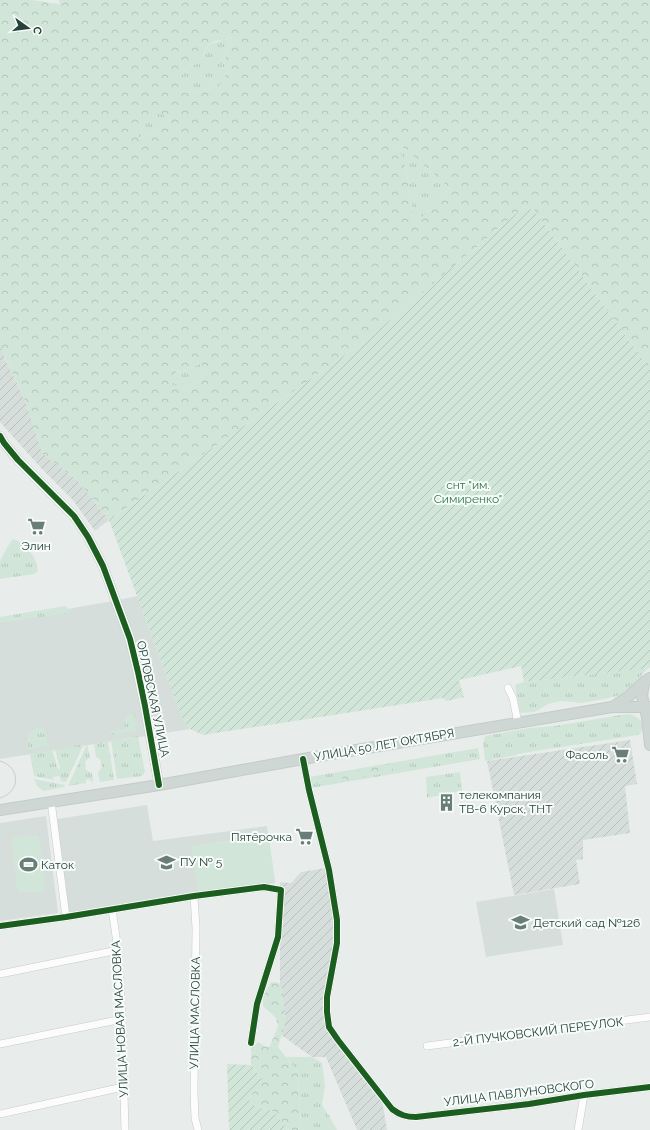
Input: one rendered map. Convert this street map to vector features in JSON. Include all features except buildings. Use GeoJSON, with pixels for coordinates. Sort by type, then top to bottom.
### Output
{"type":"FeatureCollection","features":[{"type":"Feature","properties":{"kind":"main road"},"geometry":{"type":"LineString","coordinates":[[647,680],[642,696],[648,706],[647,717],[650,745]]}},
{"type":"Feature","properties":{"kind":"main road"},"geometry":{"type":"LineString","coordinates":[[612,707],[629,696],[647,680]]}},
{"type":"Feature","properties":{"kind":"main road","name":"УЛИЦА 50 ЛЕТ ОКТЯБРЯ"},"geometry":{"type":"LineString","coordinates":[[0,810],[159,785],[612,707],[648,706]]}},
{"type":"Feature","properties":{"kind":"street","name":"ОРЛОВСКАЯ УЛИЦА"},"geometry":{"type":"LineString","coordinates":[[1,441],[74,516],[88,537],[103,566],[130,639],[146,706],[159,785]]}},
{"type":"Feature","properties":{"kind":"street"},"geometry":{"type":"LineString","coordinates":[[508,688],[513,698],[518,723]]}},
{"type":"Feature","properties":{"kind":"street","name":"УЛИЦА ПАВЛУНОВСКОГО"},"geometry":{"type":"LineString","coordinates":[[303,759],[309,790],[329,870],[337,920],[336,953],[327,997],[329,1027],[392,1109],[398,1114],[406,1117],[416,1117],[529,1104],[584,1095],[650,1087]]}},
{"type":"Feature","properties":{"kind":"street"},"geometry":{"type":"LineString","coordinates":[[51,802],[66,917]]}},
{"type":"Feature","properties":{"kind":"street"},"geometry":{"type":"LineString","coordinates":[[0,926],[194,896],[264,887],[281,890],[278,937],[257,1004],[251,1043]]}},
{"type":"Feature","properties":{"kind":"street","name":"УЛИЦА МАСЛОВКА"},"geometry":{"type":"LineString","coordinates":[[194,896],[196,928],[194,1090],[195,1118],[198,1130]]}},
{"type":"Feature","properties":{"kind":"street","name":"УЛИЦА НОВАЯ МАСЛОВКА"},"geometry":{"type":"LineString","coordinates":[[112,909],[118,950],[122,1019],[124,1130]]}},
{"type":"Feature","properties":{"kind":"street"},"geometry":{"type":"LineString","coordinates":[[0,974],[118,950]]}},
{"type":"Feature","properties":{"kind":"street","name":"2-Й ПУЧКОВСКИЙ ПЕРЕУЛОК"},"geometry":{"type":"LineString","coordinates":[[427,1046],[650,1018]]}},
{"type":"Feature","properties":{"kind":"street"},"geometry":{"type":"LineString","coordinates":[[0,1044],[122,1019]]}},
{"type":"Feature","properties":{"kind":"street"},"geometry":{"type":"LineString","coordinates":[[0,1114],[123,1087]]}},
{"type":"Feature","properties":{"kind":"street"},"geometry":{"type":"LineString","coordinates":[[578,1130],[584,1095]]}},
{"type":"Feature","properties":{"kind":"shaded area"},"geometry":{"type":"Polygon","coordinates":[[[0,326],[4,356],[26,403],[42,453],[77,480],[109,520],[95,531],[72,499],[42,469],[0,422],[0,326]]]}},
{"type":"Feature","properties":{"kind":"shaded area"},"geometry":{"type":"Polygon","coordinates":[[[137,596],[182,718],[190,729],[0,759],[0,621],[137,596]]]}},
{"type":"Feature","properties":{"kind":"shaded area"},"geometry":{"type":"Polygon","coordinates":[[[630,740],[637,784],[625,786],[630,833],[583,840],[583,859],[576,860],[580,884],[514,895],[487,761],[630,740]]]}},
{"type":"Feature","properties":{"kind":"shaded area","name":"ПУ № 5"},"geometry":{"type":"Polygon","coordinates":[[[147,805],[153,841],[267,826],[275,883],[69,914],[57,819],[147,805]]]}},
{"type":"Feature","properties":{"kind":"shaded area"},"geometry":{"type":"Polygon","coordinates":[[[46,816],[58,913],[0,921],[0,823],[46,816]]]}},
{"type":"Feature","properties":{"kind":"shaded area"},"geometry":{"type":"Polygon","coordinates":[[[326,868],[335,922],[333,958],[324,991],[328,1029],[382,1100],[387,1130],[357,1130],[326,1057],[312,1057],[280,1034],[280,882],[291,883],[301,872],[326,868]]]}},
{"type":"Feature","properties":{"kind":"shaded area","name":"Детский сад №126"},"geometry":{"type":"Polygon","coordinates":[[[554,889],[563,945],[486,957],[476,902],[554,889]]]}},
{"type":"Feature","properties":{"kind":"green space"},"geometry":{"type":"Polygon","coordinates":[[[0,0],[32,0],[60,4],[59,0],[650,0],[650,369],[534,210],[524,207],[364,342],[109,520],[77,480],[42,453],[26,403],[0,346],[0,0]],[[232,37],[216,41],[208,45],[200,61],[188,66],[182,74],[182,92],[192,93],[205,91],[217,87],[225,81],[225,76],[229,71],[224,63],[232,37]],[[153,113],[146,120],[138,137],[140,139],[147,134],[155,135],[169,124],[170,116],[153,113]],[[397,142],[407,172],[414,225],[450,188],[397,142]],[[200,364],[187,370],[176,372],[170,383],[173,386],[181,383],[187,386],[201,380],[202,372],[205,367],[200,364]]]}},
{"type":"Feature","properties":{"kind":"green space"},"geometry":{"type":"Polygon","coordinates":[[[232,37],[224,63],[229,71],[225,76],[225,81],[217,87],[205,91],[192,93],[182,92],[182,74],[188,66],[196,64],[203,57],[210,44],[232,37]]]}},
{"type":"Feature","properties":{"kind":"green space"},"geometry":{"type":"Polygon","coordinates":[[[153,112],[170,116],[169,124],[155,135],[147,134],[140,139],[138,137],[146,120],[153,112]]]}},
{"type":"Feature","properties":{"kind":"green space"},"geometry":{"type":"Polygon","coordinates":[[[396,141],[450,188],[414,226],[407,172],[396,141]]]}},
{"type":"Feature","properties":{"kind":"green space","name":"снт \"им. Симиренко\""},"geometry":{"type":"Polygon","coordinates":[[[524,207],[534,210],[650,369],[650,668],[524,682],[521,666],[459,680],[464,697],[446,701],[443,698],[203,735],[190,729],[182,718],[109,520],[364,342],[524,207]]]}},
{"type":"Feature","properties":{"kind":"green space"},"geometry":{"type":"Polygon","coordinates":[[[200,364],[206,367],[202,372],[201,380],[187,386],[173,386],[170,383],[176,372],[187,370],[200,364]]]}},
{"type":"Feature","properties":{"kind":"green space"},"geometry":{"type":"Polygon","coordinates":[[[13,539],[17,540],[26,547],[34,557],[37,572],[34,574],[0,579],[0,561],[13,539]]]}},
{"type":"Feature","properties":{"kind":"green space"},"geometry":{"type":"Polygon","coordinates":[[[65,606],[68,608],[69,613],[0,623],[0,617],[65,606]]]}},
{"type":"Feature","properties":{"kind":"green space"},"geometry":{"type":"Polygon","coordinates":[[[648,668],[624,692],[617,696],[582,703],[561,701],[548,704],[535,712],[520,713],[515,685],[524,682],[648,668]]]}},
{"type":"Feature","properties":{"kind":"green space"},"geometry":{"type":"Polygon","coordinates":[[[134,713],[137,731],[110,735],[110,732],[125,729],[126,717],[134,713]]]}},
{"type":"Feature","properties":{"kind":"green space"},"geometry":{"type":"Polygon","coordinates":[[[627,714],[635,716],[642,722],[643,728],[638,735],[517,754],[485,761],[483,743],[485,736],[627,714]]]}},
{"type":"Feature","properties":{"kind":"green space"},"geometry":{"type":"Polygon","coordinates":[[[40,727],[45,730],[47,742],[49,742],[50,746],[29,749],[27,736],[33,730],[40,727]]]}},
{"type":"Feature","properties":{"kind":"green space"},"geometry":{"type":"Polygon","coordinates":[[[138,736],[145,772],[142,776],[117,779],[111,740],[138,736]]]}},
{"type":"Feature","properties":{"kind":"green space"},"geometry":{"type":"Polygon","coordinates":[[[108,741],[114,780],[100,782],[98,772],[102,767],[100,759],[96,757],[94,743],[108,741]]]}},
{"type":"Feature","properties":{"kind":"green space"},"geometry":{"type":"Polygon","coordinates":[[[84,744],[66,782],[61,781],[59,776],[53,777],[54,780],[34,776],[30,754],[52,750],[58,769],[60,768],[55,750],[84,744]]]}},
{"type":"Feature","properties":{"kind":"green space"},"geometry":{"type":"Polygon","coordinates":[[[87,744],[90,757],[85,762],[86,770],[92,773],[93,781],[91,782],[90,779],[86,780],[86,783],[68,786],[87,744]]]}},
{"type":"Feature","properties":{"kind":"green space"},"geometry":{"type":"Polygon","coordinates":[[[478,748],[480,759],[311,788],[309,777],[478,748]]]}},
{"type":"Feature","properties":{"kind":"green space"},"geometry":{"type":"Polygon","coordinates":[[[392,764],[393,772],[343,781],[342,773],[392,764]]]}},
{"type":"Feature","properties":{"kind":"green space"},"geometry":{"type":"Polygon","coordinates":[[[460,772],[462,791],[427,798],[426,777],[460,772]]]}},
{"type":"Feature","properties":{"kind":"green space"},"geometry":{"type":"Polygon","coordinates":[[[34,779],[65,785],[64,787],[43,791],[37,786],[34,779]]]}},
{"type":"Feature","properties":{"kind":"green space"},"geometry":{"type":"Polygon","coordinates":[[[268,834],[275,880],[198,891],[191,846],[268,834]]]}},
{"type":"Feature","properties":{"kind":"green space","name":"Каток"},"geometry":{"type":"Polygon","coordinates":[[[15,837],[39,837],[45,888],[42,892],[19,892],[17,889],[12,840],[15,837]]]}},
{"type":"Feature","properties":{"kind":"green space"},"geometry":{"type":"Polygon","coordinates":[[[271,982],[279,983],[282,987],[286,1020],[278,1047],[298,1072],[301,1130],[288,1130],[273,1111],[254,1107],[249,1100],[262,1079],[251,1065],[251,1048],[258,1042],[266,1047],[270,1046],[278,1026],[276,1018],[263,1006],[263,997],[271,982]]]}},
{"type":"Feature","properties":{"kind":"green space"},"geometry":{"type":"Polygon","coordinates":[[[286,1057],[312,1057],[322,1063],[325,1086],[322,1105],[337,1130],[301,1130],[298,1072],[286,1057]]]}},
{"type":"Feature","properties":{"kind":"green space"},"geometry":{"type":"Polygon","coordinates":[[[227,1064],[251,1065],[262,1079],[262,1083],[253,1092],[249,1100],[255,1107],[273,1111],[288,1130],[229,1130],[227,1064]]]}},
{"type":"Feature","properties":{"kind":"tram line"},"geometry":{"type":"LineString","coordinates":[[0,761],[12,768],[16,780],[12,791],[0,798]]}},
{"type":"Feature","properties":{"kind":"cycle path"},"geometry":{"type":"LineString","coordinates":[[0,436],[18,460],[74,516],[88,537],[103,566],[130,639],[145,706],[159,785]]}},
{"type":"Feature","properties":{"kind":"cycle path"},"geometry":{"type":"LineString","coordinates":[[303,759],[309,790],[329,870],[337,920],[337,943],[327,997],[329,1027],[392,1109],[403,1115],[416,1117],[529,1104],[584,1095],[650,1087]]}},
{"type":"Feature","properties":{"kind":"cycle path"},"geometry":{"type":"LineString","coordinates":[[0,926],[194,896],[264,887],[281,890],[278,937],[257,1004],[251,1043]]}},
{"type":"Feature","properties":{"kind":"place","name":"Элин"},"geometry":{"type":"Point","coordinates":[36,527]}},
{"type":"Feature","properties":{"kind":"place","name":"Фасоль"},"geometry":{"type":"Point","coordinates":[621,755]}},
{"type":"Feature","properties":{"kind":"place","name":"телекомпания ТВ-6 Курск, ТНТ"},"geometry":{"type":"Point","coordinates":[446,802]}},
{"type":"Feature","properties":{"kind":"place","name":"Пятёрочка"},"geometry":{"type":"Point","coordinates":[305,837]}},
{"type":"Feature","properties":{"kind":"place","name":"ПУ № 5"},"geometry":{"type":"Point","coordinates":[167,862]}},
{"type":"Feature","properties":{"kind":"place","name":"Каток"},"geometry":{"type":"Point","coordinates":[28,865]}},
{"type":"Feature","properties":{"kind":"place","name":"Детский сад №126"},"geometry":{"type":"Point","coordinates":[520,923]}}]}
